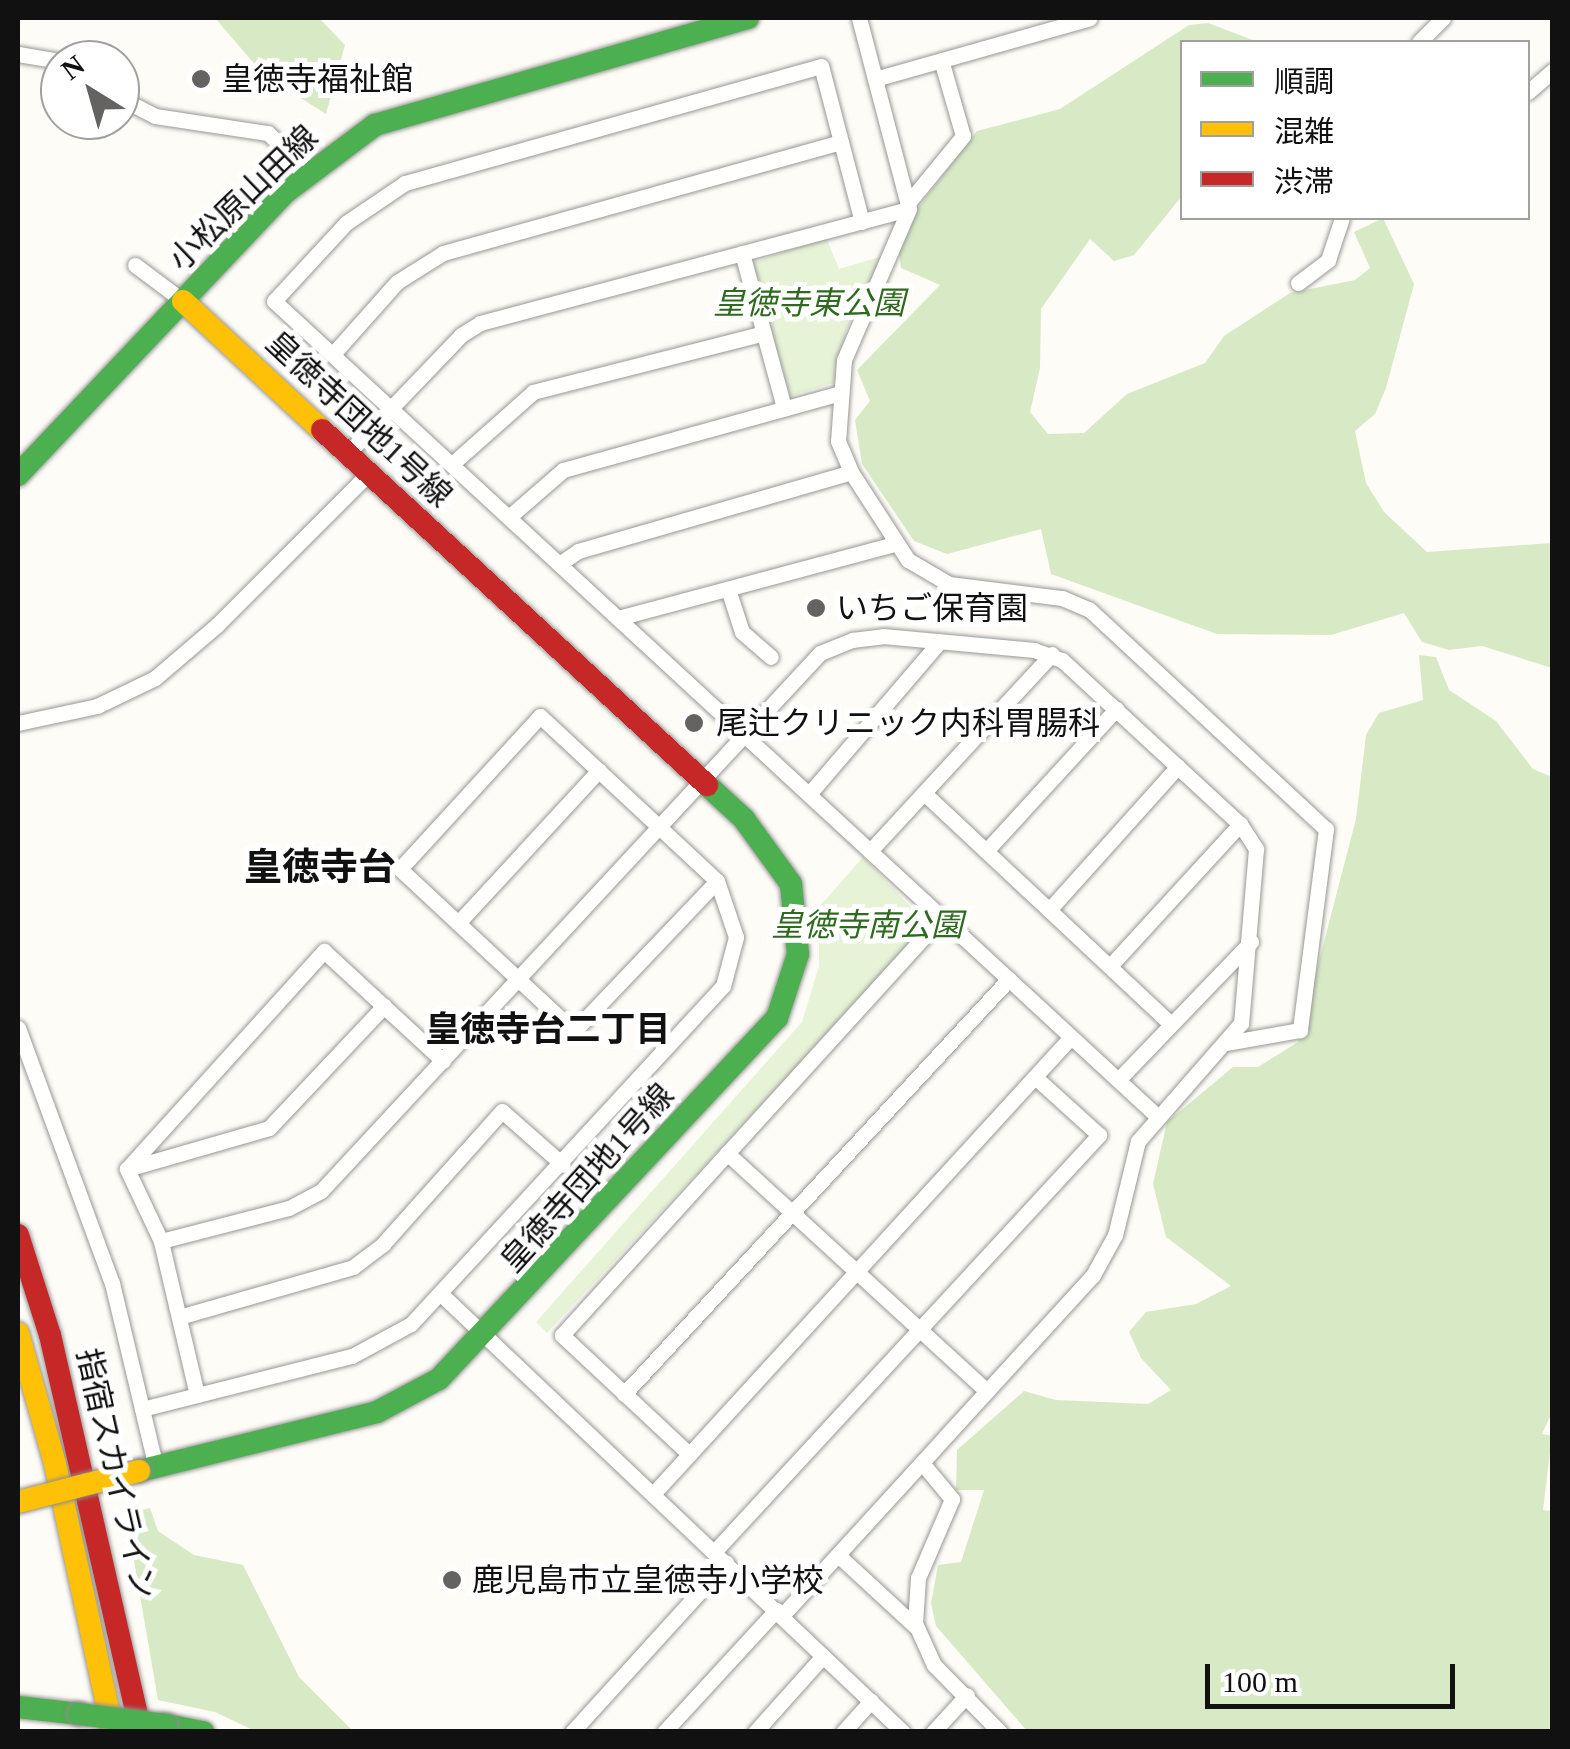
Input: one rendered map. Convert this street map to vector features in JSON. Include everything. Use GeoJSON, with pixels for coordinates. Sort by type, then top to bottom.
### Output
{"type":"FeatureCollection","features":[{"type":"Feature","properties":{"kind":"street","name":"小松原山田線"},"geometry":{"type":"LineString","coordinates":[[18,476],[310,173],[375,125],[402,114],[748,18]]}},
{"type":"Feature","properties":{"kind":"street"},"geometry":{"type":"LineString","coordinates":[[859,18],[908,206]]}},
{"type":"Feature","properties":{"kind":"street"},"geometry":{"type":"LineString","coordinates":[[875,79],[1090,18]]}},
{"type":"Feature","properties":{"kind":"street"},"geometry":{"type":"LineString","coordinates":[[1421,40],[1444,18]]}},
{"type":"Feature","properties":{"kind":"street"},"geometry":{"type":"LineString","coordinates":[[942,60],[963,136],[908,206],[855,326],[840,393],[838,441],[851,472],[895,544],[916,566],[949,584],[1062,598],[1090,610],[1326,828],[1300,1030],[1226,1043]]}},
{"type":"Feature","properties":{"kind":"street"},"geometry":{"type":"LineString","coordinates":[[862,222],[821,66],[405,183],[346,223],[274,300],[1157,1116]]}},
{"type":"Feature","properties":{"kind":"street"},"geometry":{"type":"LineString","coordinates":[[1530,90],[1552,71]]}},
{"type":"Feature","properties":{"kind":"street"},"geometry":{"type":"LineString","coordinates":[[140,108],[155,116],[268,133],[310,173]]}},
{"type":"Feature","properties":{"kind":"street"},"geometry":{"type":"LineString","coordinates":[[333,354],[397,282],[443,253],[841,142]]}},
{"type":"Feature","properties":{"kind":"street"},"geometry":{"type":"LineString","coordinates":[[348,454],[461,334],[480,323],[862,222],[908,206]]}},
{"type":"Feature","properties":{"kind":"street"},"geometry":{"type":"LineString","coordinates":[[1298,283],[1328,260],[1341,220]]}},
{"type":"Feature","properties":{"kind":"street"},"geometry":{"type":"LineString","coordinates":[[742,253],[784,408]]}},
{"type":"Feature","properties":{"kind":"street"},"geometry":{"type":"LineString","coordinates":[[135,266],[183,301]]}},
{"type":"Feature","properties":{"kind":"street","name":"皇徳寺団地1号線"},"geometry":{"type":"LineString","coordinates":[[18,1502],[376,1412],[439,1380],[486,1336],[777,1018],[792,985],[799,920],[791,884],[772,851],[183,301]]}},
{"type":"Feature","properties":{"kind":"street"},"geometry":{"type":"LineString","coordinates":[[452,464],[533,392],[764,333]]}},
{"type":"Feature","properties":{"kind":"street"},"geometry":{"type":"LineString","coordinates":[[509,518],[563,470],[840,393]]}},
{"type":"Feature","properties":{"kind":"street"},"geometry":{"type":"LineString","coordinates":[[18,723],[127,696],[155,678],[218,625],[368,472]]}},
{"type":"Feature","properties":{"kind":"street"},"geometry":{"type":"LineString","coordinates":[[559,564],[578,551],[851,472]]}},
{"type":"Feature","properties":{"kind":"street"},"geometry":{"type":"LineString","coordinates":[[618,618],[895,544]]}},
{"type":"Feature","properties":{"kind":"street"},"geometry":{"type":"LineString","coordinates":[[728,589],[742,632],[771,657]]}},
{"type":"Feature","properties":{"kind":"street"},"geometry":{"type":"LineString","coordinates":[[162,1241],[312,1198],[743,734],[836,646],[867,636],[1052,654],[1240,824],[1258,866],[1244,1014],[1226,1043],[1157,1116],[1128,1162],[1105,1257],[838,1555],[664,1732]]}},
{"type":"Feature","properties":{"kind":"street"},"geometry":{"type":"LineString","coordinates":[[809,794],[940,642]]}},
{"type":"Feature","properties":{"kind":"street"},"geometry":{"type":"LineString","coordinates":[[870,851],[1052,654]]}},
{"type":"Feature","properties":{"kind":"street"},"geometry":{"type":"LineString","coordinates":[[986,852],[1116,709]]}},
{"type":"Feature","properties":{"kind":"street"},"geometry":{"type":"LineString","coordinates":[[142,1408],[375,1347],[442,1295],[723,986],[736,938],[717,881],[540,716],[400,869],[518,979],[574,1031],[717,881]]}},
{"type":"Feature","properties":{"kind":"street"},"geometry":{"type":"LineString","coordinates":[[1049,910],[1178,766]]}},
{"type":"Feature","properties":{"kind":"street"},"geometry":{"type":"LineString","coordinates":[[458,923],[599,770]]}},
{"type":"Feature","properties":{"kind":"street"},"geometry":{"type":"LineString","coordinates":[[924,793],[1172,1024]]}},
{"type":"Feature","properties":{"kind":"street"},"geometry":{"type":"LineString","coordinates":[[1110,966],[1240,824]]}},
{"type":"Feature","properties":{"kind":"street"},"geometry":{"type":"LineString","coordinates":[[689,1454],[562,1335],[942,917]]}},
{"type":"Feature","properties":{"kind":"street"},"geometry":{"type":"LineString","coordinates":[[1118,1080],[1251,942]]}},
{"type":"Feature","properties":{"kind":"street"},"geometry":{"type":"LineString","coordinates":[[128,1168],[324,951],[443,1061]]}},
{"type":"Feature","properties":{"kind":"street"},"geometry":{"type":"LineString","coordinates":[[624,1394],[1009,979]]}},
{"type":"Feature","properties":{"kind":"street"},"geometry":{"type":"LineString","coordinates":[[128,1168],[268,1128],[384,1006]]}},
{"type":"Feature","properties":{"kind":"street"},"geometry":{"type":"LineString","coordinates":[[18,1028],[112,1283],[142,1408],[148,1469]]}},
{"type":"Feature","properties":{"kind":"street"},"geometry":{"type":"LineString","coordinates":[[653,1494],[1072,1037]]}},
{"type":"Feature","properties":{"kind":"street"},"geometry":{"type":"LineString","coordinates":[[572,1732],[920,1329],[1098,1135],[1035,1077]]}},
{"type":"Feature","properties":{"kind":"street"},"geometry":{"type":"LineString","coordinates":[[179,1318],[353,1267],[383,1244],[502,1110],[563,1164]]}},
{"type":"Feature","properties":{"kind":"street"},"geometry":{"type":"LineString","coordinates":[[728,1153],[987,1392]]}},
{"type":"Feature","properties":{"kind":"street"},"geometry":{"type":"LineString","coordinates":[[128,1168],[162,1241],[197,1395]]}},
{"type":"Feature","properties":{"kind":"street","name":"指宿スカイライン"},"geometry":{"type":"LineString","coordinates":[[18,1235],[50,1335],[141,1732]]}},
{"type":"Feature","properties":{"kind":"street"},"geometry":{"type":"LineString","coordinates":[[442,1295],[903,1732]]}},
{"type":"Feature","properties":{"kind":"street","name":"指宿スカイライン"},"geometry":{"type":"LineString","coordinates":[[18,1333],[55,1464],[114,1732]]}},
{"type":"Feature","properties":{"kind":"street"},"geometry":{"type":"LineString","coordinates":[[917,1628],[918,1578],[952,1499],[922,1463]]}},
{"type":"Feature","properties":{"kind":"street"},"geometry":{"type":"LineString","coordinates":[[838,1555],[917,1628],[934,1665],[1000,1732]]}},
{"type":"Feature","properties":{"kind":"street"},"geometry":{"type":"LineString","coordinates":[[754,1732],[824,1656]]}},
{"type":"Feature","properties":{"kind":"street"},"geometry":{"type":"LineString","coordinates":[[933,1732],[966,1694]]}},
{"type":"Feature","properties":{"kind":"street"},"geometry":{"type":"LineString","coordinates":[[844,1732],[872,1701]]}},
{"type":"Feature","properties":{"kind":"street"},"geometry":{"type":"LineString","coordinates":[[18,1707],[203,1732]]}},
{"type":"Feature","properties":{"kind":"green space"},"geometry":{"type":"Polygon","coordinates":[[[215,18],[319,18],[345,45],[326,114],[263,74],[215,18]]]}},
{"type":"Feature","properties":{"kind":"green space"},"geometry":{"type":"Polygon","coordinates":[[[1208,23],[1253,40],[1180,40],[1180,198],[1134,255],[1114,261],[1090,239],[1041,309],[1040,368],[1030,412],[1048,434],[1084,433],[1127,394],[1205,363],[1224,336],[1290,293],[1355,280],[1370,268],[1354,232],[1384,220],[1414,284],[1386,388],[1375,414],[1355,431],[1366,483],[1384,512],[1427,552],[1552,543],[1552,668],[1482,646],[1449,650],[1422,642],[1404,613],[1331,635],[1217,634],[1051,574],[1041,529],[947,554],[914,541],[862,464],[855,420],[870,401],[857,370],[940,285],[901,268],[899,252],[911,217],[977,131],[1060,109],[1189,25],[1208,23]]]}},
{"type":"Feature","properties":{"kind":"green space","name":"皇徳寺東公園"},"geometry":{"type":"Polygon","coordinates":[[[826,237],[839,269],[883,256],[846,330],[834,383],[790,396],[752,263],[826,237]]]}},
{"type":"Feature","properties":{"kind":"green space"},"geometry":{"type":"Polygon","coordinates":[[[1419,655],[1436,657],[1449,690],[1496,721],[1533,769],[1552,777],[1552,1412],[1542,1434],[1552,1436],[1543,1510],[1552,1511],[1552,1731],[1027,1731],[936,1626],[931,1603],[938,1565],[961,1562],[984,1490],[956,1490],[957,1450],[1024,1391],[1056,1400],[1148,1404],[1171,1390],[1141,1358],[1129,1332],[1146,1312],[1196,1304],[1231,1286],[1166,1237],[1153,1184],[1167,1122],[1233,1067],[1258,1067],[1298,1042],[1356,819],[1366,735],[1379,713],[1423,700],[1419,655]]]}},
{"type":"Feature","properties":{"kind":"green space","name":"皇徳寺南公園"},"geometry":{"type":"Polygon","coordinates":[[[863,857],[929,926],[547,1333],[536,1322],[802,1022],[819,966],[819,907],[863,857]]]}},
{"type":"Feature","properties":{"kind":"green space"},"geometry":{"type":"Polygon","coordinates":[[[150,1508],[158,1531],[194,1555],[243,1565],[299,1677],[353,1731],[255,1731],[215,1712],[158,1700],[126,1514],[150,1508]]]}},
{"type":"Feature","properties":{"kind":"traffic: fast"},"geometry":{"type":"LineString","coordinates":[[18,475],[287,191],[375,125],[748,18]]}},
{"type":"Feature","properties":{"kind":"traffic: fast"},"geometry":{"type":"LineString","coordinates":[[139,1471],[377,1412],[439,1379],[777,1018],[798,954],[791,884],[744,819],[707,785]]}},
{"type":"Feature","properties":{"kind":"traffic: fast"},"geometry":{"type":"LineString","coordinates":[[18,1707],[79,1714]]}},
{"type":"Feature","properties":{"kind":"traffic: fast"},"geometry":{"type":"LineString","coordinates":[[79,1714],[166,1725]]}},
{"type":"Feature","properties":{"kind":"traffic: fast"},"geometry":{"type":"LineString","coordinates":[[166,1725],[203,1732]]}},
{"type":"Feature","properties":{"kind":"traffic: slow"},"geometry":{"type":"LineString","coordinates":[[183,301],[322,430]]}},
{"type":"Feature","properties":{"kind":"traffic: slow"},"geometry":{"type":"LineString","coordinates":[[18,1333],[55,1464],[113,1732]]}},
{"type":"Feature","properties":{"kind":"traffic: slow"},"geometry":{"type":"LineString","coordinates":[[18,1502],[139,1471]]}},
{"type":"Feature","properties":{"kind":"traffic: jam"},"geometry":{"type":"LineString","coordinates":[[322,430],[707,785]]}},
{"type":"Feature","properties":{"kind":"traffic: jam"},"geometry":{"type":"LineString","coordinates":[[18,1235],[50,1335],[141,1732]]}},
{"type":"Feature","properties":{"kind":"place","name":"皇徳寺福祉館"},"geometry":{"type":"Point","coordinates":[201,79]}},
{"type":"Feature","properties":{"kind":"place","name":"いちご保育園"},"geometry":{"type":"Point","coordinates":[816,608]}},
{"type":"Feature","properties":{"kind":"place","name":"尾辻クリニック内科胃腸科"},"geometry":{"type":"Point","coordinates":[694,723]}},
{"type":"Feature","properties":{"kind":"place","name":"鹿児島市立皇徳寺小学校"},"geometry":{"type":"Point","coordinates":[452,1580]}},
{"type":"Feature","properties":{"kind":"district","name":"皇徳寺台"},"geometry":{"type":"Point","coordinates":[320,868]}},
{"type":"Feature","properties":{"kind":"district","name":"皇徳寺台二丁目"},"geometry":{"type":"Point","coordinates":[548,1030]}}]}
